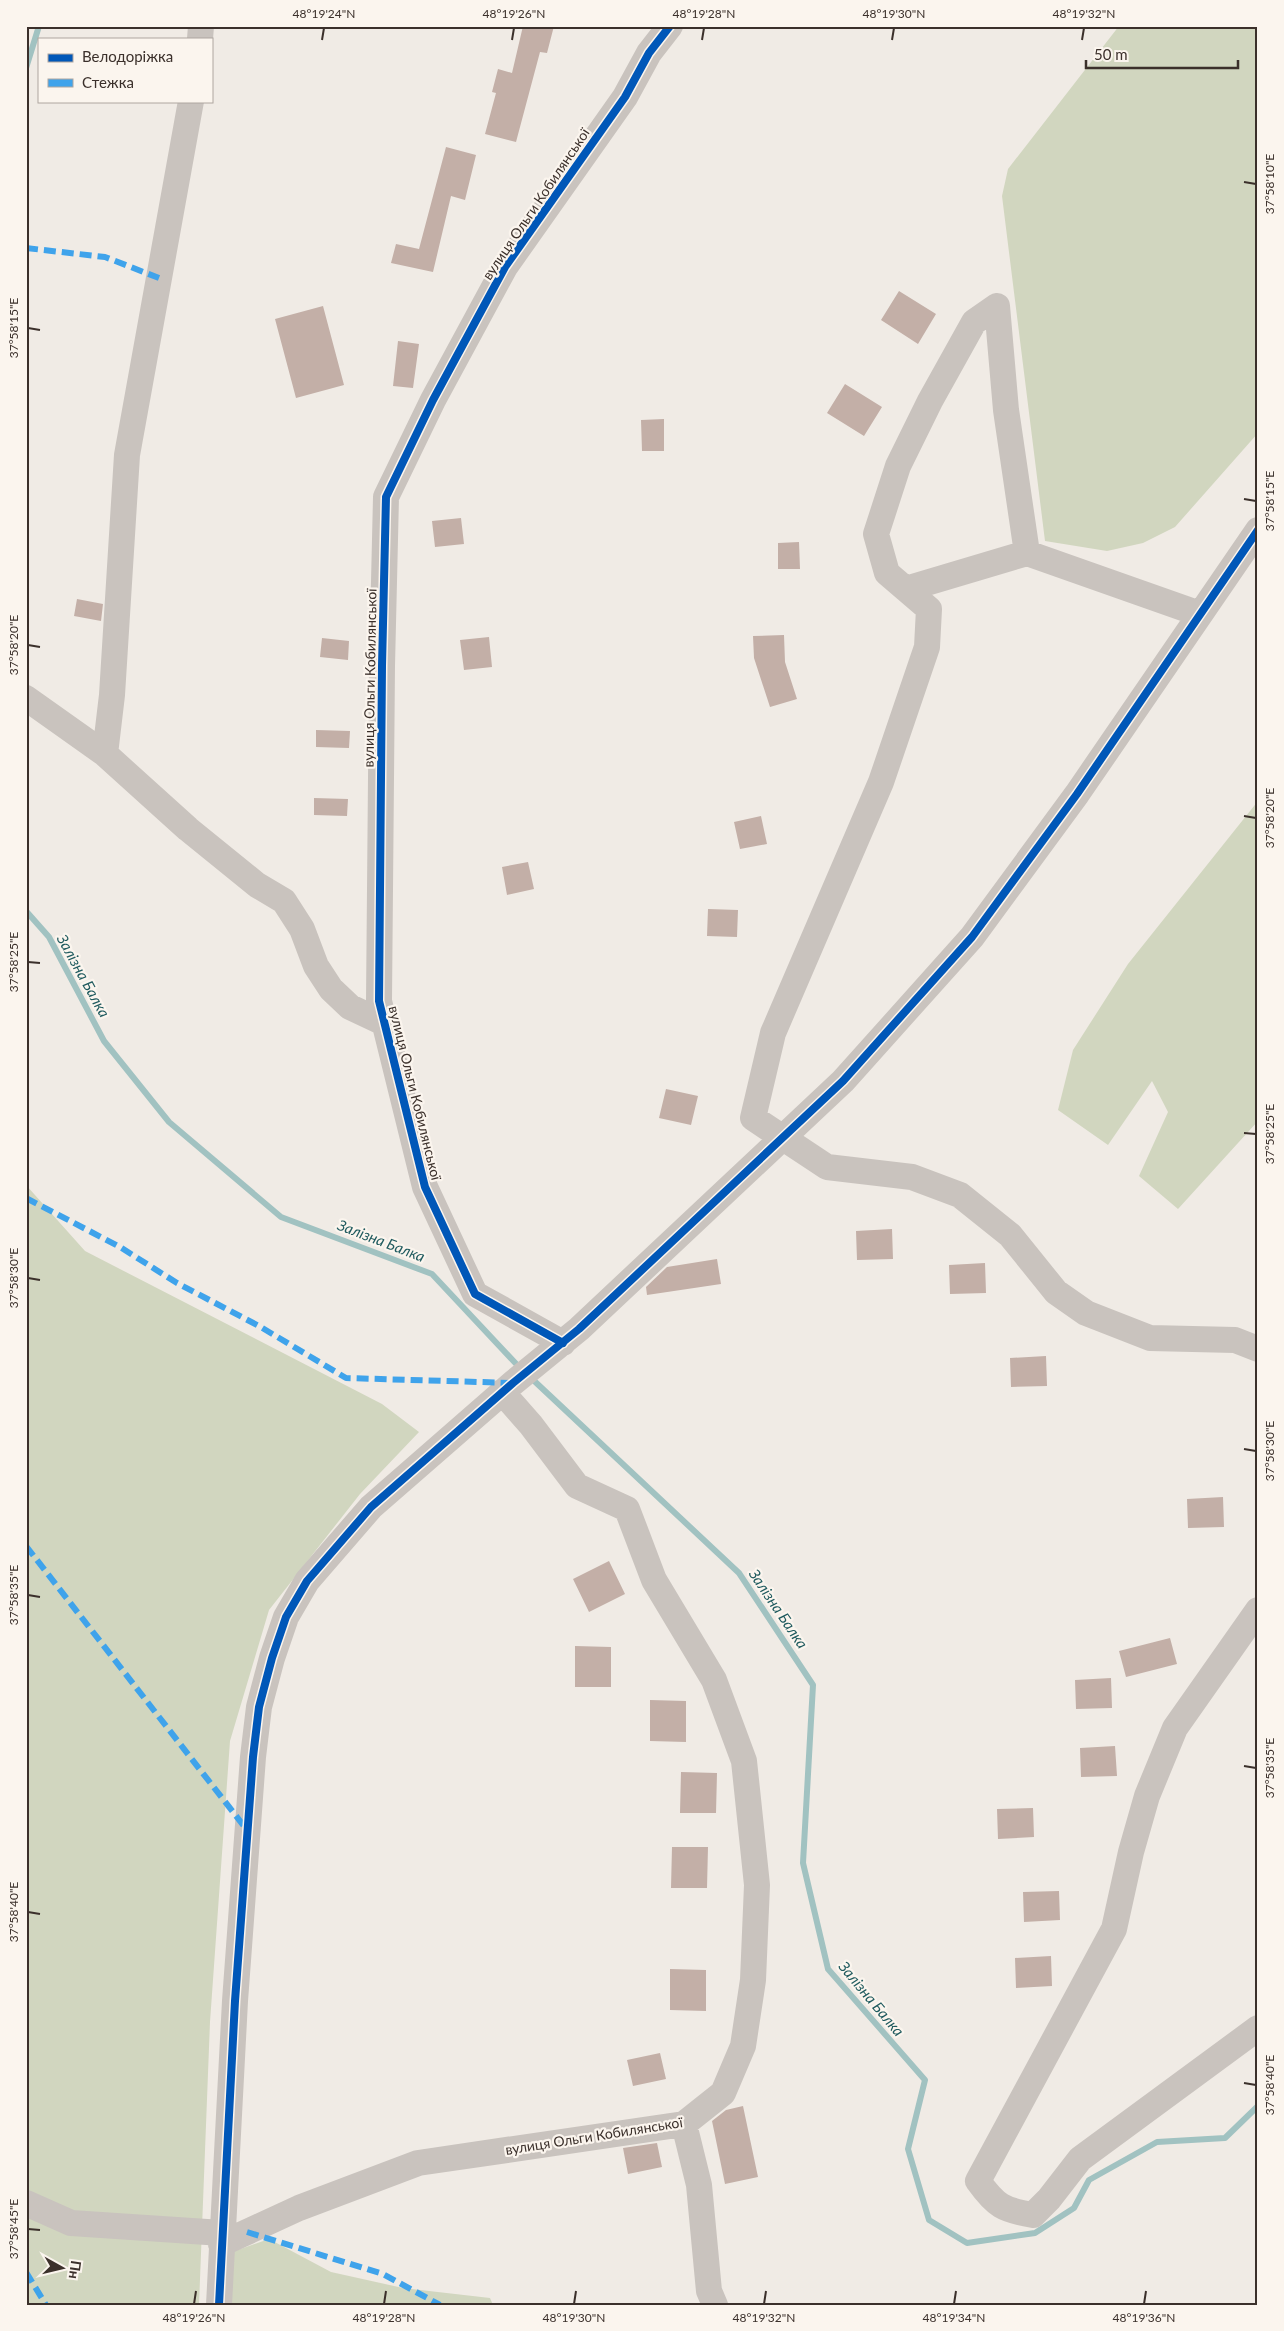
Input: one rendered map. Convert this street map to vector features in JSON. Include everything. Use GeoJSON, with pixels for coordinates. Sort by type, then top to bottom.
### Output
{"type":"FeatureCollection","features":[{"type":"Feature","properties":{"kind":"street","name":"вулиця Ольги Кобилянської"},"geometry":{"type":"LineString","coordinates":[[561,1344],[474,1294],[425,1187],[384,1023],[379,991],[382,666],[386,497],[433,400],[505,267],[625,96],[648,53],[670,26]]}},
{"type":"Feature","properties":{"kind":"street"},"geometry":{"type":"LineString","coordinates":[[105,754],[112,695],[127,455],[191,102]]}},
{"type":"Feature","properties":{"kind":"street"},"geometry":{"type":"LineString","coordinates":[[1027,553],[1006,410],[997,306],[974,322],[930,401],[898,466],[876,534],[887,573],[929,609],[927,647],[881,782],[773,1033],[753,1118],[826,1167],[912,1177],[960,1195],[1010,1235],[1056,1292],[1086,1313],[1150,1338],[1235,1340],[1258,1349]]}},
{"type":"Feature","properties":{"kind":"street"},"geometry":{"type":"LineString","coordinates":[[219,2305],[234,2001],[253,1757],[259,1707],[272,1658],[290,1610],[307,1581],[337,1544],[371,1507],[508,1387],[561,1344],[843,1081],[972,937],[1077,794],[1258,530]]}},
{"type":"Feature","properties":{"kind":"street"},"geometry":{"type":"LineString","coordinates":[[906,589],[1027,553],[1200,614]]}},
{"type":"Feature","properties":{"kind":"street"},"geometry":{"type":"LineString","coordinates":[[26,698],[105,754],[188,829],[257,885],[284,901],[302,929],[316,966],[331,989],[350,1007],[384,1023]]}},
{"type":"Feature","properties":{"kind":"street","name":"вулиця Ольги Кобилянської"},"geometry":{"type":"LineString","coordinates":[[221,2238],[418,2163],[684,2124],[723,2093],[743,2046],[753,1980],[757,1885],[744,1761],[714,1680],[654,1580],[627,1510],[577,1486],[531,1425],[508,1387]]}},
{"type":"Feature","properties":{"kind":"street"},"geometry":{"type":"LineString","coordinates":[[1258,1610],[1175,1728],[1147,1796],[1131,1852],[1114,1929],[978,2182],[994,2203],[1010,2212],[1033,2216],[1050,2199],[1080,2159],[1258,2028]]}},
{"type":"Feature","properties":{"kind":"street"},"geometry":{"type":"LineString","coordinates":[[684,2124],[699,2185],[709,2290],[714,2305]]}},
{"type":"Feature","properties":{"kind":"street"},"geometry":{"type":"LineString","coordinates":[[26,2202],[71,2223],[221,2238]]}},
{"type":"Feature","properties":{"kind":"green space"},"geometry":{"type":"Polygon","coordinates":[[[1119,26],[1258,26],[1258,433],[1175,527],[1143,543],[1107,551],[1045,541],[1002,196],[1008,169],[1119,26]]]}},
{"type":"Feature","properties":{"kind":"green space"},"geometry":{"type":"Polygon","coordinates":[[[1258,801],[1258,1121],[1178,1209],[1139,1176],[1168,1112],[1152,1081],[1108,1145],[1058,1110],[1073,1050],[1128,964],[1258,801]]]}},
{"type":"Feature","properties":{"kind":"green space"},"geometry":{"type":"Polygon","coordinates":[[[26,1185],[85,1251],[382,1404],[419,1432],[360,1494],[269,1610],[230,1741],[210,2022],[199,2305],[26,2305],[26,1185]]]}},
{"type":"Feature","properties":{"kind":"green space"},"geometry":{"type":"Polygon","coordinates":[[[269,2239],[331,2272],[403,2288],[490,2298],[493,2305],[231,2305],[232,2252],[269,2239]]]}},
{"type":"Feature","properties":{"kind":"building"},"geometry":{"type":"Polygon","coordinates":[[[523,26],[554,26],[547,53],[540,52],[516,142],[485,134],[496,93],[492,92],[498,69],[512,73],[523,26]]]}},
{"type":"Feature","properties":{"kind":"building"},"geometry":{"type":"Polygon","coordinates":[[[446,147],[476,155],[465,200],[451,196],[433,272],[391,263],[396,244],[419,249],[446,147]]]}},
{"type":"Feature","properties":{"kind":"building"},"geometry":{"type":"Polygon","coordinates":[[[899,291],[936,314],[918,344],[881,320],[899,291]]]}},
{"type":"Feature","properties":{"kind":"building"},"geometry":{"type":"Polygon","coordinates":[[[323,306],[344,385],[296,398],[275,319],[323,306]]]}},
{"type":"Feature","properties":{"kind":"building"},"geometry":{"type":"Polygon","coordinates":[[[398,341],[419,344],[413,388],[393,386],[398,341]]]}},
{"type":"Feature","properties":{"kind":"building"},"geometry":{"type":"Polygon","coordinates":[[[845,384],[882,407],[864,436],[827,413],[845,384]]]}},
{"type":"Feature","properties":{"kind":"building"},"geometry":{"type":"Polygon","coordinates":[[[664,419],[664,451],[642,451],[641,420],[664,419]]]}},
{"type":"Feature","properties":{"kind":"building"},"geometry":{"type":"Polygon","coordinates":[[[461,518],[464,544],[435,547],[432,521],[461,518]]]}},
{"type":"Feature","properties":{"kind":"building"},"geometry":{"type":"Polygon","coordinates":[[[799,542],[800,569],[778,569],[778,543],[799,542]]]}},
{"type":"Feature","properties":{"kind":"building"},"geometry":{"type":"Polygon","coordinates":[[[77,599],[103,604],[101,621],[74,616],[77,599]]]}},
{"type":"Feature","properties":{"kind":"building"},"geometry":{"type":"Polygon","coordinates":[[[784,635],[785,662],[797,699],[770,707],[754,658],[753,636],[784,635]]]}},
{"type":"Feature","properties":{"kind":"building"},"geometry":{"type":"Polygon","coordinates":[[[489,637],[492,667],[464,670],[460,640],[489,637]]]}},
{"type":"Feature","properties":{"kind":"building"},"geometry":{"type":"Polygon","coordinates":[[[322,638],[349,641],[348,660],[320,657],[322,638]]]}},
{"type":"Feature","properties":{"kind":"building"},"geometry":{"type":"Polygon","coordinates":[[[316,730],[350,731],[349,748],[316,747],[316,730]]]}},
{"type":"Feature","properties":{"kind":"building"},"geometry":{"type":"Polygon","coordinates":[[[314,798],[348,799],[347,816],[314,815],[314,798]]]}},
{"type":"Feature","properties":{"kind":"building"},"geometry":{"type":"Polygon","coordinates":[[[761,816],[767,844],[740,849],[734,822],[761,816]]]}},
{"type":"Feature","properties":{"kind":"building"},"geometry":{"type":"Polygon","coordinates":[[[528,862],[534,889],[507,895],[502,867],[528,862]]]}},
{"type":"Feature","properties":{"kind":"building"},"geometry":{"type":"Polygon","coordinates":[[[708,909],[738,910],[737,937],[707,936],[708,909]]]}},
{"type":"Feature","properties":{"kind":"building"},"geometry":{"type":"Polygon","coordinates":[[[666,1089],[698,1096],[691,1125],[659,1118],[666,1089]]]}},
{"type":"Feature","properties":{"kind":"building"},"geometry":{"type":"Polygon","coordinates":[[[892,1229],[893,1259],[857,1260],[856,1231],[892,1229]]]}},
{"type":"Feature","properties":{"kind":"building"},"geometry":{"type":"Polygon","coordinates":[[[717,1259],[721,1284],[647,1295],[646,1287],[667,1267],[717,1259]]]}},
{"type":"Feature","properties":{"kind":"building"},"geometry":{"type":"Polygon","coordinates":[[[985,1263],[986,1293],[950,1294],[949,1265],[985,1263]]]}},
{"type":"Feature","properties":{"kind":"building"},"geometry":{"type":"Polygon","coordinates":[[[1046,1356],[1047,1386],[1011,1387],[1010,1358],[1046,1356]]]}},
{"type":"Feature","properties":{"kind":"building"},"geometry":{"type":"Polygon","coordinates":[[[1223,1497],[1224,1527],[1188,1528],[1187,1499],[1223,1497]]]}},
{"type":"Feature","properties":{"kind":"building"},"geometry":{"type":"Polygon","coordinates":[[[609,1561],[625,1594],[589,1612],[573,1579],[609,1561]]]}},
{"type":"Feature","properties":{"kind":"building"},"geometry":{"type":"Polygon","coordinates":[[[1170,1638],[1177,1664],[1126,1677],[1119,1651],[1170,1638]]]}},
{"type":"Feature","properties":{"kind":"building"},"geometry":{"type":"Polygon","coordinates":[[[575,1646],[611,1647],[611,1687],[575,1687],[575,1646]]]}},
{"type":"Feature","properties":{"kind":"building"},"geometry":{"type":"Polygon","coordinates":[[[1111,1678],[1112,1708],[1076,1709],[1075,1680],[1111,1678]]]}},
{"type":"Feature","properties":{"kind":"building"},"geometry":{"type":"Polygon","coordinates":[[[650,1700],[686,1701],[686,1742],[650,1741],[650,1700]]]}},
{"type":"Feature","properties":{"kind":"building"},"geometry":{"type":"Polygon","coordinates":[[[1115,1746],[1117,1776],[1081,1777],[1080,1748],[1115,1746]]]}},
{"type":"Feature","properties":{"kind":"building"},"geometry":{"type":"Polygon","coordinates":[[[681,1772],[717,1773],[716,1813],[680,1813],[681,1772]]]}},
{"type":"Feature","properties":{"kind":"building"},"geometry":{"type":"Polygon","coordinates":[[[1033,1808],[1034,1837],[998,1839],[997,1809],[1033,1808]]]}},
{"type":"Feature","properties":{"kind":"building"},"geometry":{"type":"Polygon","coordinates":[[[672,1847],[708,1847],[707,1888],[671,1888],[672,1847]]]}},
{"type":"Feature","properties":{"kind":"building"},"geometry":{"type":"Polygon","coordinates":[[[1059,1891],[1060,1920],[1024,1922],[1023,1892],[1059,1891]]]}},
{"type":"Feature","properties":{"kind":"building"},"geometry":{"type":"Polygon","coordinates":[[[1051,1956],[1052,1986],[1016,1988],[1015,1958],[1051,1956]]]}},
{"type":"Feature","properties":{"kind":"building"},"geometry":{"type":"Polygon","coordinates":[[[670,1969],[706,1970],[706,2011],[670,2010],[670,1969]]]}},
{"type":"Feature","properties":{"kind":"building"},"geometry":{"type":"Polygon","coordinates":[[[660,2053],[666,2079],[633,2086],[627,2060],[660,2053]]]}},
{"type":"Feature","properties":{"kind":"building"},"geometry":{"type":"Polygon","coordinates":[[[743,2106],[758,2177],[725,2184],[712,2121],[726,2110],[743,2106]]]}},
{"type":"Feature","properties":{"kind":"building"},"geometry":{"type":"Polygon","coordinates":[[[657,2143],[662,2167],[628,2174],[623,2148],[657,2143]]]}},
{"type":"Feature","properties":{"kind":"waterway","name":"Залізна Балка"},"geometry":{"type":"LineString","coordinates":[[26,68],[39,26]]}},
{"type":"Feature","properties":{"kind":"waterway","name":"Залізна Балка"},"geometry":{"type":"LineString","coordinates":[[26,911],[49,937],[104,1041],[169,1122],[281,1217],[432,1274],[520,1368]]}},
{"type":"Feature","properties":{"kind":"waterway","name":"Залізна Балка"},"geometry":{"type":"LineString","coordinates":[[530,1377],[739,1573],[813,1685],[803,1863],[828,1969],[925,2080],[908,2149],[929,2220],[967,2243],[1035,2233],[1074,2208],[1089,2180],[1157,2142],[1225,2138],[1258,2106]]}},
{"type":"Feature","properties":{"kind":"marked path"},"geometry":{"type":"LineString","coordinates":[[26,248],[105,257],[159,278]]}},
{"type":"Feature","properties":{"kind":"marked path"},"geometry":{"type":"LineString","coordinates":[[26,1198],[120,1247],[177,1283],[259,1326],[346,1378],[513,1383]]}},
{"type":"Feature","properties":{"kind":"marked path"},"geometry":{"type":"LineString","coordinates":[[26,1546],[247,1830]]}},
{"type":"Feature","properties":{"kind":"marked path"},"geometry":{"type":"LineString","coordinates":[[247,2232],[383,2274],[440,2305]]}},
{"type":"Feature","properties":{"kind":"marked path"},"geometry":{"type":"LineString","coordinates":[[26,2272],[46,2305]]}},
{"type":"Feature","properties":{"kind":"cycle path"},"geometry":{"type":"LineString","coordinates":[[563,1343],[475,1294],[425,1187],[379,1001],[382,666],[386,497],[433,400],[505,267],[625,97],[649,53],[670,26]]}},
{"type":"Feature","properties":{"kind":"cycle path"},"geometry":{"type":"LineString","coordinates":[[219,2305],[235,2001],[253,1757],[259,1707],[272,1658],[286,1617],[307,1581],[371,1507],[513,1383],[579,1329],[843,1081],[972,937],[1077,794],[1258,530]]}}]}
